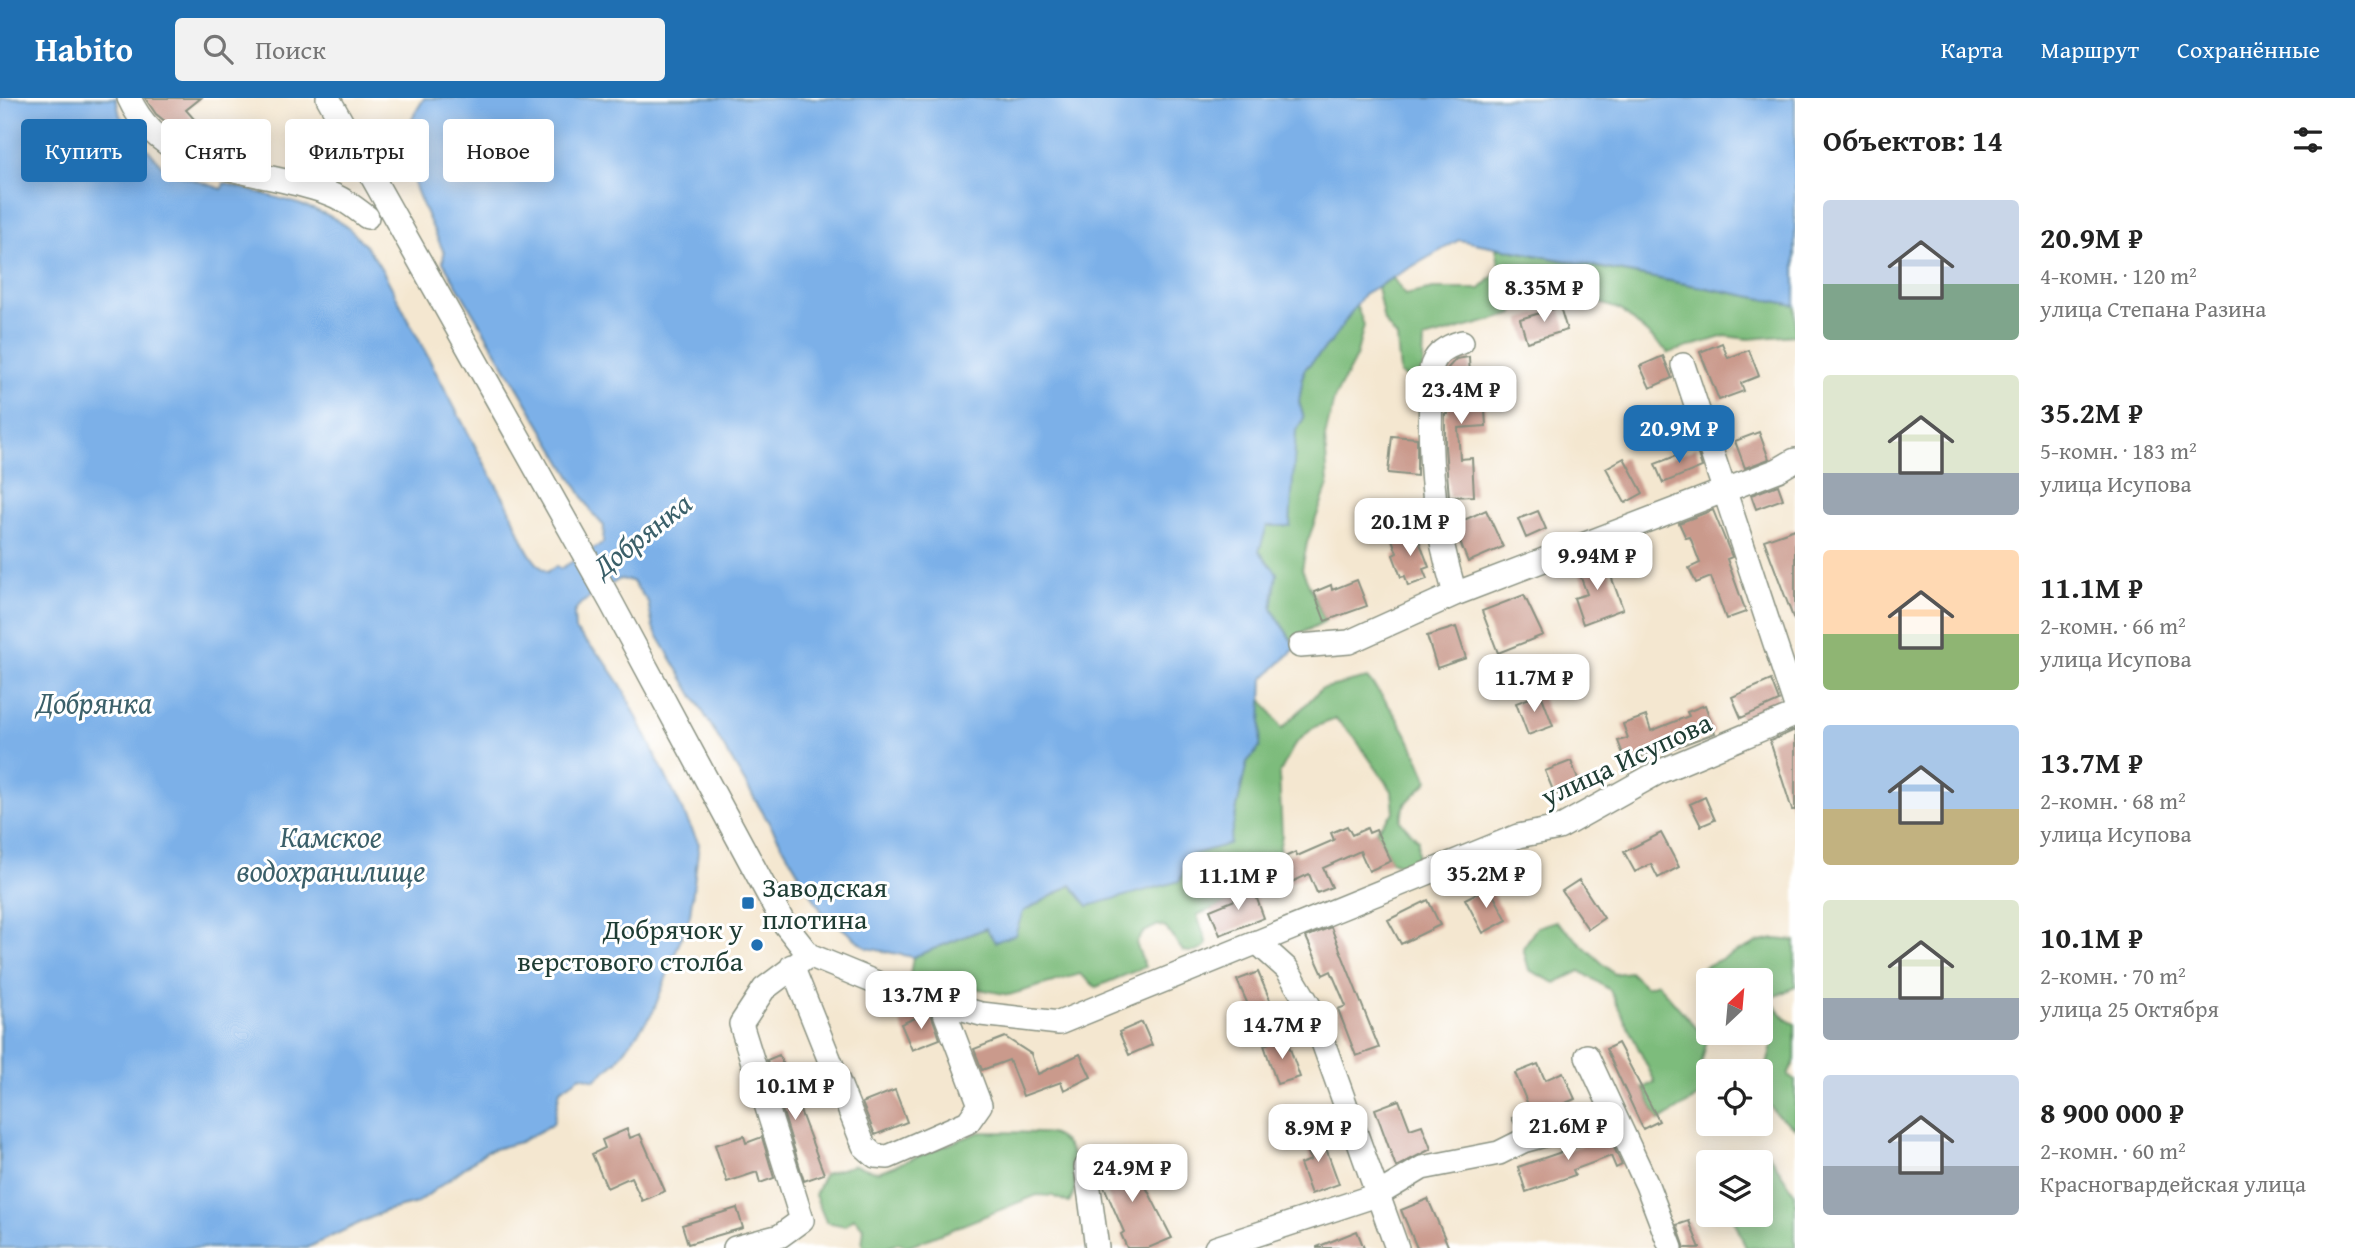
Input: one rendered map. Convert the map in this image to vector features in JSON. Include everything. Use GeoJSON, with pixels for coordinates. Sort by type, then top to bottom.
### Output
{"type":"FeatureCollection","features":[{"type":"Feature","properties":{"kind":"street"},"geometry":{"type":"LineString","coordinates":[[129,98],[143,122],[170,148],[209,163],[325,192],[367,217]]}},
{"type":"Feature","properties":{"kind":"street","name":"улица Исупова"},"geometry":{"type":"LineString","coordinates":[[328,98],[611,602],[783,922],[800,961],[942,1005],[981,1014],[1059,1023],[1518,836],[1559,828],[1659,772],[1795,715]]}},
{"type":"Feature","properties":{"kind":"street"},"geometry":{"type":"LineString","coordinates":[[1455,594],[1438,537],[1433,503],[1430,409],[1432,363],[1448,346],[1462,342]]}},
{"type":"Feature","properties":{"kind":"street"},"geometry":{"type":"LineString","coordinates":[[1683,365],[1795,704]]}},
{"type":"Feature","properties":{"kind":"street"},"geometry":{"type":"LineString","coordinates":[[1300,646],[1349,642],[1455,594],[1725,488],[1779,470],[1795,460]]}},
{"type":"Feature","properties":{"kind":"street"},"geometry":{"type":"LineString","coordinates":[[1257,942],[1287,969],[1311,1009],[1397,1248]]}},
{"type":"Feature","properties":{"kind":"street"},"geometry":{"type":"LineString","coordinates":[[735,1248],[780,1236],[803,1220],[741,1024],[764,989],[800,961],[864,1146],[875,1156],[888,1157],[968,1122],[980,1105],[942,1005]]}},
{"type":"Feature","properties":{"kind":"street"},"geometry":{"type":"LineString","coordinates":[[1587,1056],[1647,1185],[1671,1248]]}},
{"type":"Feature","properties":{"kind":"street"},"geometry":{"type":"LineString","coordinates":[[1216,1248],[1377,1195],[1422,1168],[1499,1153],[1523,1141],[1614,1116]]}},
{"type":"Feature","properties":{"kind":"street"},"geometry":{"type":"LineString","coordinates":[[1086,1167],[1097,1248]]}},
{"type":"Feature","properties":{"kind":"green space"},"geometry":{"type":"Polygon","coordinates":[[[1496,248],[1795,305],[1795,335],[1748,339],[1725,336],[1669,353],[1621,310],[1553,288],[1510,300],[1514,314],[1424,339],[1422,386],[1400,374],[1397,338],[1384,321],[1377,287],[1393,278],[1405,295],[1433,289],[1480,289],[1500,270],[1496,248]]]}},
{"type":"Feature","properties":{"kind":"green space"},"geometry":{"type":"Polygon","coordinates":[[[1356,305],[1364,325],[1356,357],[1334,399],[1325,437],[1328,485],[1307,543],[1302,569],[1325,621],[1291,639],[1272,609],[1277,573],[1259,551],[1267,526],[1290,525],[1296,430],[1304,418],[1299,402],[1304,370],[1331,342],[1356,305]]]}},
{"type":"Feature","properties":{"kind":"green space"},"geometry":{"type":"Polygon","coordinates":[[[1367,678],[1402,726],[1428,781],[1405,804],[1400,821],[1418,840],[1417,859],[1404,867],[1391,861],[1376,830],[1394,812],[1392,791],[1354,737],[1336,719],[1314,727],[1295,744],[1279,774],[1282,835],[1276,865],[1230,885],[1235,900],[1197,915],[1207,944],[1199,951],[1183,951],[1166,928],[1158,925],[1144,932],[1136,943],[1145,967],[1096,987],[1080,974],[1009,995],[910,975],[913,957],[987,928],[995,942],[1022,912],[1072,885],[1229,844],[1247,762],[1260,747],[1261,697],[1282,729],[1321,689],[1367,678]]]}},
{"type":"Feature","properties":{"kind":"green space"},"geometry":{"type":"Polygon","coordinates":[[[1556,921],[1614,974],[1630,972],[1646,987],[1657,983],[1696,1027],[1696,1045],[1706,1045],[1703,1059],[1696,1059],[1696,1098],[1659,1121],[1643,1088],[1655,1082],[1610,990],[1580,971],[1555,983],[1529,970],[1523,948],[1537,927],[1556,921]]]}},
{"type":"Feature","properties":{"kind":"green space"},"geometry":{"type":"Polygon","coordinates":[[[1775,939],[1795,941],[1795,987],[1773,997],[1773,968],[1704,967],[1756,943],[1775,939]]]}},
{"type":"Feature","properties":{"kind":"green space"},"geometry":{"type":"Polygon","coordinates":[[[1773,1004],[1787,1020],[1795,1024],[1795,1060],[1788,1076],[1795,1081],[1795,1128],[1773,1110],[1773,1059],[1769,1059],[1773,1045],[1773,1004]]]}},
{"type":"Feature","properties":{"kind":"green space"},"geometry":{"type":"Polygon","coordinates":[[[980,1132],[1047,1134],[1062,1140],[1073,1156],[1075,1166],[1075,1185],[1069,1203],[1053,1196],[1037,1195],[908,1247],[898,1243],[887,1248],[865,1248],[862,1245],[864,1228],[854,1218],[845,1226],[826,1222],[815,1195],[824,1174],[854,1165],[878,1172],[980,1132]]]}},
{"type":"Feature","properties":{"kind":"green space"},"geometry":{"type":"Polygon","coordinates":[[[1773,1161],[1795,1194],[1795,1248],[1746,1248],[1737,1227],[1773,1227],[1773,1161]]]}},
{"type":"Feature","properties":{"kind":"water"},"geometry":{"type":"Polygon","coordinates":[[[0,98],[116,98],[123,119],[21,119],[21,182],[147,182],[147,148],[161,165],[161,182],[200,182],[222,189],[224,183],[301,205],[329,216],[352,232],[382,270],[510,509],[527,549],[532,558],[547,572],[557,566],[560,569],[603,543],[604,526],[593,514],[443,262],[444,253],[413,182],[429,182],[429,119],[411,119],[424,98],[1795,98],[1795,305],[1459,240],[1364,294],[1331,342],[1304,370],[1299,402],[1304,418],[1296,430],[1290,526],[1267,526],[1259,551],[1277,573],[1272,609],[1296,648],[1263,679],[1260,747],[1247,762],[1229,844],[1188,856],[1180,881],[1088,906],[1071,885],[1023,912],[1015,935],[995,942],[986,928],[913,957],[867,948],[822,912],[653,628],[648,602],[632,581],[620,579],[580,604],[574,613],[575,630],[604,660],[621,685],[699,844],[690,915],[653,1012],[617,1061],[595,1080],[581,1076],[560,1090],[553,1124],[520,1142],[487,1151],[417,1203],[385,1211],[307,1248],[0,1248],[0,98]]]}},
{"type":"Feature","properties":{"kind":"building"},"geometry":{"type":"Polygon","coordinates":[[[145,98],[201,98],[186,110],[194,119],[162,119],[145,98]]]}},
{"type":"Feature","properties":{"kind":"building"},"geometry":{"type":"Polygon","coordinates":[[[1560,307],[1567,330],[1527,342],[1520,319],[1560,307]]]}},
{"type":"Feature","properties":{"kind":"building"},"geometry":{"type":"Polygon","coordinates":[[[1722,343],[1728,358],[1749,350],[1759,376],[1741,383],[1744,391],[1719,400],[1700,352],[1722,343]]]}},
{"type":"Feature","properties":{"kind":"building"},"geometry":{"type":"Polygon","coordinates":[[[1663,356],[1672,378],[1650,388],[1640,366],[1663,356]]]}},
{"type":"Feature","properties":{"kind":"building"},"geometry":{"type":"Polygon","coordinates":[[[1469,357],[1471,396],[1484,395],[1486,426],[1458,428],[1460,459],[1472,458],[1474,496],[1449,497],[1445,447],[1445,414],[1448,414],[1445,371],[1456,359],[1469,357]]]}},
{"type":"Feature","properties":{"kind":"building"},"geometry":{"type":"Polygon","coordinates":[[[1759,432],[1769,459],[1745,468],[1735,441],[1759,432]]]}},
{"type":"Feature","properties":{"kind":"building"},"geometry":{"type":"Polygon","coordinates":[[[1392,436],[1417,438],[1417,476],[1388,473],[1392,436]]]}},
{"type":"Feature","properties":{"kind":"building"},"geometry":{"type":"Polygon","coordinates":[[[1696,448],[1702,467],[1663,483],[1655,464],[1696,448]]]}},
{"type":"Feature","properties":{"kind":"building"},"geometry":{"type":"Polygon","coordinates":[[[1624,458],[1643,493],[1625,503],[1606,468],[1624,458]]]}},
{"type":"Feature","properties":{"kind":"building"},"geometry":{"type":"Polygon","coordinates":[[[1778,485],[1783,499],[1756,509],[1751,495],[1778,485]]]}},
{"type":"Feature","properties":{"kind":"building"},"geometry":{"type":"Polygon","coordinates":[[[1486,510],[1503,547],[1468,562],[1453,525],[1486,510]]]}},
{"type":"Feature","properties":{"kind":"building"},"geometry":{"type":"Polygon","coordinates":[[[1713,510],[1732,557],[1727,559],[1746,612],[1726,619],[1711,577],[1696,583],[1689,568],[1700,563],[1690,537],[1686,538],[1679,523],[1713,510]]]}},
{"type":"Feature","properties":{"kind":"building"},"geometry":{"type":"Polygon","coordinates":[[[1538,511],[1546,529],[1526,538],[1518,519],[1538,511]]]}},
{"type":"Feature","properties":{"kind":"building"},"geometry":{"type":"Polygon","coordinates":[[[1795,529],[1795,620],[1794,620],[1764,540],[1795,529]]]}},
{"type":"Feature","properties":{"kind":"building"},"geometry":{"type":"Polygon","coordinates":[[[1415,530],[1429,567],[1423,569],[1427,579],[1408,586],[1405,576],[1401,577],[1393,555],[1397,553],[1392,539],[1415,530]]]}},
{"type":"Feature","properties":{"kind":"building"},"geometry":{"type":"Polygon","coordinates":[[[1604,557],[1623,609],[1583,624],[1574,598],[1587,594],[1577,567],[1604,557]]]}},
{"type":"Feature","properties":{"kind":"building"},"geometry":{"type":"Polygon","coordinates":[[[1357,580],[1367,606],[1325,621],[1314,592],[1331,585],[1332,590],[1357,580]]]}},
{"type":"Feature","properties":{"kind":"building"},"geometry":{"type":"Polygon","coordinates":[[[1524,595],[1543,635],[1498,653],[1482,611],[1524,595]]]}},
{"type":"Feature","properties":{"kind":"building"},"geometry":{"type":"Polygon","coordinates":[[[1456,627],[1466,658],[1437,668],[1427,636],[1456,627]]]}},
{"type":"Feature","properties":{"kind":"building"},"geometry":{"type":"Polygon","coordinates":[[[1771,680],[1779,701],[1741,718],[1732,697],[1771,680]]]}},
{"type":"Feature","properties":{"kind":"building"},"geometry":{"type":"Polygon","coordinates":[[[1541,694],[1553,726],[1528,735],[1516,703],[1541,694]]]}},
{"type":"Feature","properties":{"kind":"building"},"geometry":{"type":"Polygon","coordinates":[[[1705,705],[1715,733],[1626,762],[1618,741],[1628,738],[1623,724],[1646,716],[1651,731],[1689,716],[1687,712],[1705,705]]]}},
{"type":"Feature","properties":{"kind":"building"},"geometry":{"type":"Polygon","coordinates":[[[1795,730],[1795,810],[1792,810],[1770,741],[1795,730]]]}},
{"type":"Feature","properties":{"kind":"building"},"geometry":{"type":"Polygon","coordinates":[[[1571,761],[1580,784],[1555,795],[1545,771],[1571,761]]]}},
{"type":"Feature","properties":{"kind":"building"},"geometry":{"type":"Polygon","coordinates":[[[1705,797],[1715,820],[1701,826],[1690,804],[1705,797]]]}},
{"type":"Feature","properties":{"kind":"building"},"geometry":{"type":"Polygon","coordinates":[[[1347,826],[1352,835],[1367,828],[1369,833],[1376,830],[1391,861],[1369,871],[1360,851],[1323,868],[1332,887],[1317,893],[1309,874],[1290,883],[1280,859],[1296,852],[1297,856],[1334,840],[1331,833],[1347,826]]]}},
{"type":"Feature","properties":{"kind":"building"},"geometry":{"type":"Polygon","coordinates":[[[1661,833],[1679,867],[1658,878],[1651,864],[1635,872],[1624,852],[1661,833]]]}},
{"type":"Feature","properties":{"kind":"building"},"geometry":{"type":"Polygon","coordinates":[[[1579,880],[1604,918],[1588,929],[1562,891],[1579,880]]]}},
{"type":"Feature","properties":{"kind":"building"},"geometry":{"type":"Polygon","coordinates":[[[1489,887],[1507,920],[1483,933],[1465,899],[1489,887]]]}},
{"type":"Feature","properties":{"kind":"building"},"geometry":{"type":"Polygon","coordinates":[[[1253,888],[1264,918],[1220,935],[1210,910],[1235,900],[1234,896],[1253,888]]]}},
{"type":"Feature","properties":{"kind":"building"},"geometry":{"type":"Polygon","coordinates":[[[1428,900],[1440,925],[1401,944],[1388,920],[1428,900]]]}},
{"type":"Feature","properties":{"kind":"building"},"geometry":{"type":"Polygon","coordinates":[[[1331,927],[1379,1048],[1356,1056],[1338,1009],[1346,1006],[1331,971],[1323,975],[1306,937],[1331,927]]]}},
{"type":"Feature","properties":{"kind":"building"},"geometry":{"type":"Polygon","coordinates":[[[1258,972],[1273,1007],[1253,1016],[1237,980],[1258,972]]]}},
{"type":"Feature","properties":{"kind":"building"},"geometry":{"type":"Polygon","coordinates":[[[927,1013],[931,1014],[940,1039],[912,1050],[901,1024],[927,1013]]]}},
{"type":"Feature","properties":{"kind":"building"},"geometry":{"type":"Polygon","coordinates":[[[1142,1022],[1152,1045],[1129,1055],[1119,1032],[1142,1022]]]}},
{"type":"Feature","properties":{"kind":"building"},"geometry":{"type":"Polygon","coordinates":[[[1005,1037],[1031,1054],[1038,1074],[1080,1054],[1091,1077],[1064,1090],[1061,1082],[1023,1096],[1009,1060],[982,1070],[974,1049],[1005,1037]]]}},
{"type":"Feature","properties":{"kind":"building"},"geometry":{"type":"Polygon","coordinates":[[[1286,1037],[1300,1077],[1277,1084],[1264,1045],[1286,1037]]]}},
{"type":"Feature","properties":{"kind":"building"},"geometry":{"type":"Polygon","coordinates":[[[1618,1043],[1659,1121],[1643,1129],[1606,1049],[1618,1043]]]}},
{"type":"Feature","properties":{"kind":"building"},"geometry":{"type":"Polygon","coordinates":[[[779,1055],[824,1174],[804,1181],[767,1060],[779,1055]]]}},
{"type":"Feature","properties":{"kind":"building"},"geometry":{"type":"Polygon","coordinates":[[[1538,1064],[1545,1080],[1563,1072],[1575,1099],[1533,1117],[1515,1073],[1538,1064]]]}},
{"type":"Feature","properties":{"kind":"building"},"geometry":{"type":"Polygon","coordinates":[[[895,1090],[907,1122],[875,1135],[862,1103],[895,1090]]]}},
{"type":"Feature","properties":{"kind":"building"},"geometry":{"type":"Polygon","coordinates":[[[1399,1100],[1410,1129],[1422,1125],[1431,1149],[1396,1167],[1375,1109],[1399,1100]]]}},
{"type":"Feature","properties":{"kind":"building"},"geometry":{"type":"Polygon","coordinates":[[[1526,1112],[1532,1124],[1517,1129],[1512,1118],[1526,1112]]]}},
{"type":"Feature","properties":{"kind":"building"},"geometry":{"type":"Polygon","coordinates":[[[627,1129],[630,1138],[640,1134],[665,1191],[642,1201],[631,1177],[607,1188],[592,1154],[605,1148],[602,1140],[627,1129]]]}},
{"type":"Feature","properties":{"kind":"building"},"geometry":{"type":"Polygon","coordinates":[[[1319,1129],[1339,1184],[1311,1194],[1300,1164],[1311,1160],[1302,1136],[1319,1129]]]}},
{"type":"Feature","properties":{"kind":"building"},"geometry":{"type":"Polygon","coordinates":[[[1607,1132],[1622,1165],[1616,1168],[1611,1156],[1573,1170],[1575,1175],[1526,1192],[1518,1167],[1582,1145],[1580,1140],[1607,1132]]]}},
{"type":"Feature","properties":{"kind":"building"},"geometry":{"type":"Polygon","coordinates":[[[744,1136],[746,1143],[762,1137],[774,1178],[760,1183],[757,1172],[727,1182],[715,1145],[744,1136]]]}},
{"type":"Feature","properties":{"kind":"building"},"geometry":{"type":"Polygon","coordinates":[[[1123,1150],[1138,1186],[1144,1183],[1172,1238],[1148,1248],[1127,1248],[1121,1234],[1124,1232],[1102,1182],[1098,1160],[1123,1150]]]}},
{"type":"Feature","properties":{"kind":"building"},"geometry":{"type":"Polygon","coordinates":[[[1428,1199],[1449,1248],[1417,1248],[1401,1210],[1428,1199]]]}},
{"type":"Feature","properties":{"kind":"building"},"geometry":{"type":"Polygon","coordinates":[[[737,1208],[743,1228],[688,1244],[682,1225],[737,1208]]]}},
{"type":"Feature","properties":{"kind":"building"},"geometry":{"type":"Polygon","coordinates":[[[1689,1221],[1700,1248],[1685,1248],[1677,1225],[1689,1221]]]}},
{"type":"Feature","properties":{"kind":"building"},"geometry":{"type":"Polygon","coordinates":[[[1357,1231],[1364,1248],[1317,1248],[1317,1247],[1357,1231]]]}},
{"type":"Feature","properties":{"kind":"place","name":"Заводская плотина"},"geometry":{"type":"Point","coordinates":[748,903]}},
{"type":"Feature","properties":{"kind":"place","name":"Добрячок у верстового столба"},"geometry":{"type":"Point","coordinates":[757,945]}},
{"type":"Feature","properties":{"kind":"water label","name":"Добрянка"},"geometry":{"type":"Point","coordinates":[642,535]}},
{"type":"Feature","properties":{"kind":"water label","name":"Добрянка"},"geometry":{"type":"Point","coordinates":[94,703]}},
{"type":"Feature","properties":{"kind":"water label","name":"Камское водохранилище"},"geometry":{"type":"Point","coordinates":[331,854]}}]}
